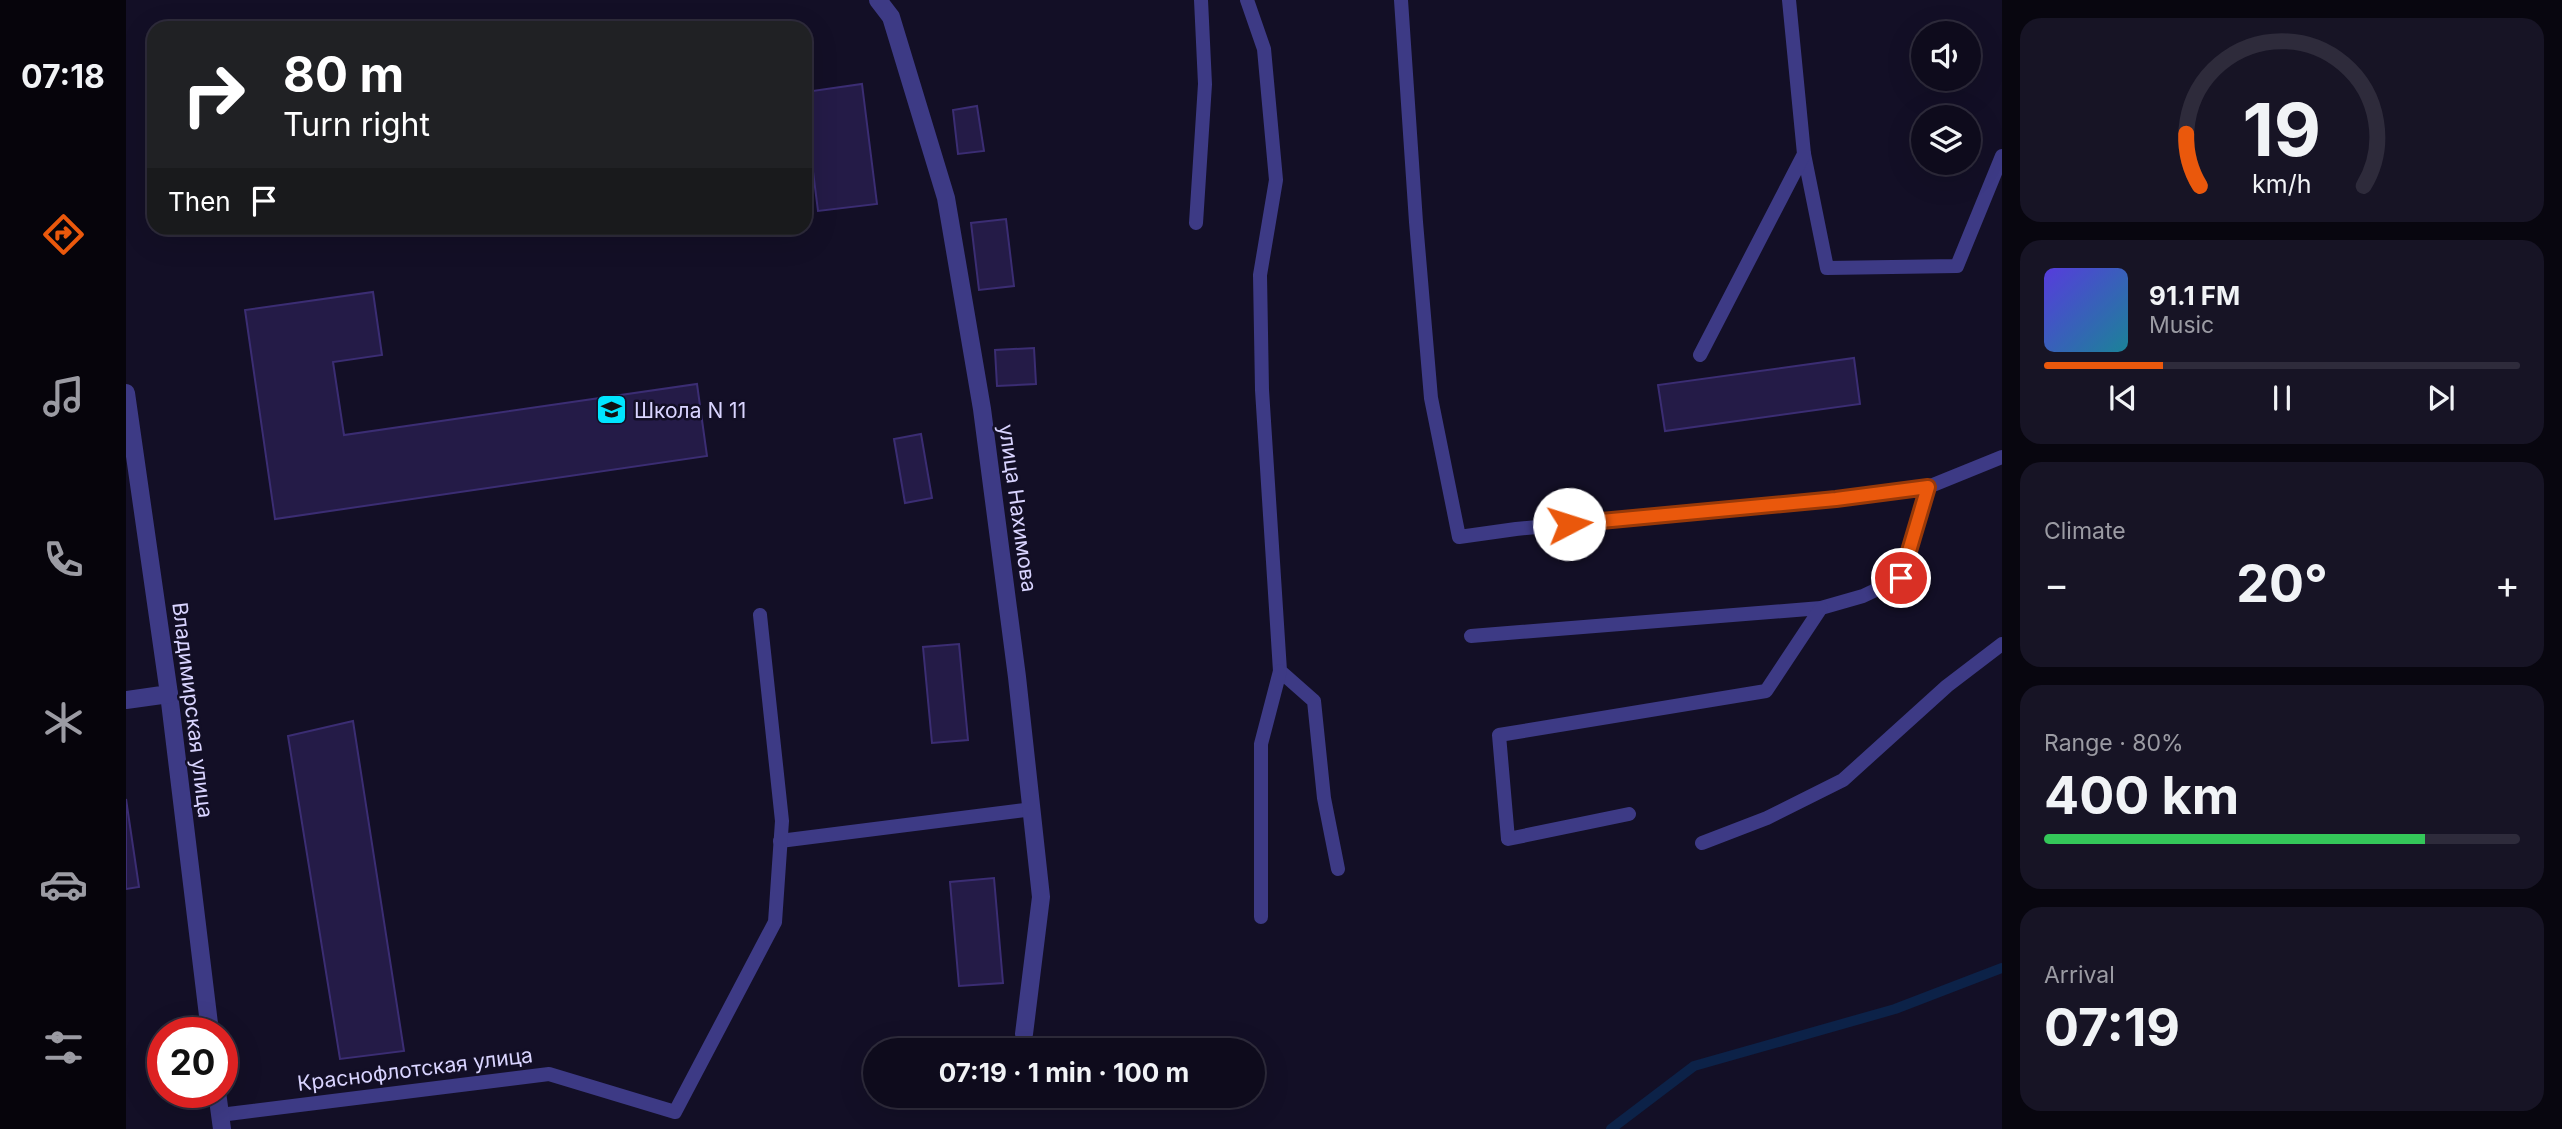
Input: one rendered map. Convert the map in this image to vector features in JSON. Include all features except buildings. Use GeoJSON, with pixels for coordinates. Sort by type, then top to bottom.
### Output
{"type":"FeatureCollection","features":[{"type":"Feature","properties":{"kind":"street","name":"улица Нахимова"},"geometry":{"type":"LineString","coordinates":[[878,0],[891,17],[946,198],[982,409],[1033,809],[1041,897],[1024,1034]]}},
{"type":"Feature","properties":{"kind":"street","name":"Владимирская улица"},"geometry":{"type":"LineString","coordinates":[[126,393],[169,694],[208,1017]]}},
{"type":"Feature","properties":{"kind":"street"},"geometry":{"type":"LineString","coordinates":[[126,700],[169,694]]}},
{"type":"Feature","properties":{"kind":"lane"},"geometry":{"type":"LineString","coordinates":[[1196,223],[1205,84],[1201,0]]}},
{"type":"Feature","properties":{"kind":"lane"},"geometry":{"type":"LineString","coordinates":[[1247,0],[1264,49],[1276,180],[1260,275],[1262,390],[1280,671],[1261,744],[1261,917]]}},
{"type":"Feature","properties":{"kind":"lane"},"geometry":{"type":"LineString","coordinates":[[1402,0],[1430,398],[1459,537],[1530,527],[1836,499],[1928,487],[2002,457]]}},
{"type":"Feature","properties":{"kind":"lane"},"geometry":{"type":"LineString","coordinates":[[1789,0],[1804,154],[1827,268],[1957,266],[2002,156]]}},
{"type":"Feature","properties":{"kind":"lane"},"geometry":{"type":"LineString","coordinates":[[1700,355],[1804,154]]}},
{"type":"Feature","properties":{"kind":"lane"},"geometry":{"type":"LineString","coordinates":[[1471,636],[1821,608],[1863,596],[1901,578],[1928,487]]}},
{"type":"Feature","properties":{"kind":"lane"},"geometry":{"type":"LineString","coordinates":[[1629,814],[1508,839],[1499,735],[1766,691],[1821,608]]}},
{"type":"Feature","properties":{"kind":"lane","name":"Краснофлотская улица"},"geometry":{"type":"LineString","coordinates":[[221,1122],[549,1074],[675,1112],[775,922],[782,821],[760,615]]}},
{"type":"Feature","properties":{"kind":"lane"},"geometry":{"type":"LineString","coordinates":[[1702,843],[1767,818],[1843,780],[1947,686],[2002,645]]}},
{"type":"Feature","properties":{"kind":"lane"},"geometry":{"type":"LineString","coordinates":[[1280,671],[1314,701],[1324,797],[1338,869]]}},
{"type":"Feature","properties":{"kind":"lane"},"geometry":{"type":"LineString","coordinates":[[780,841],[1033,809]]}},
{"type":"Feature","properties":{"kind":"waterway"},"geometry":{"type":"LineString","coordinates":[[1611,1129],[1694,1066],[1895,1009],[2002,968]]}},
{"type":"Feature","properties":{"kind":"place","name":"Школа N 11"},"geometry":{"type":"Point","coordinates":[611,410]}},
{"type":"Feature","properties":{"kind":"route"},"geometry":{"type":"LineString","coordinates":[[1569,524],[1836,499],[1928,487],[1901,578]]}}]}
